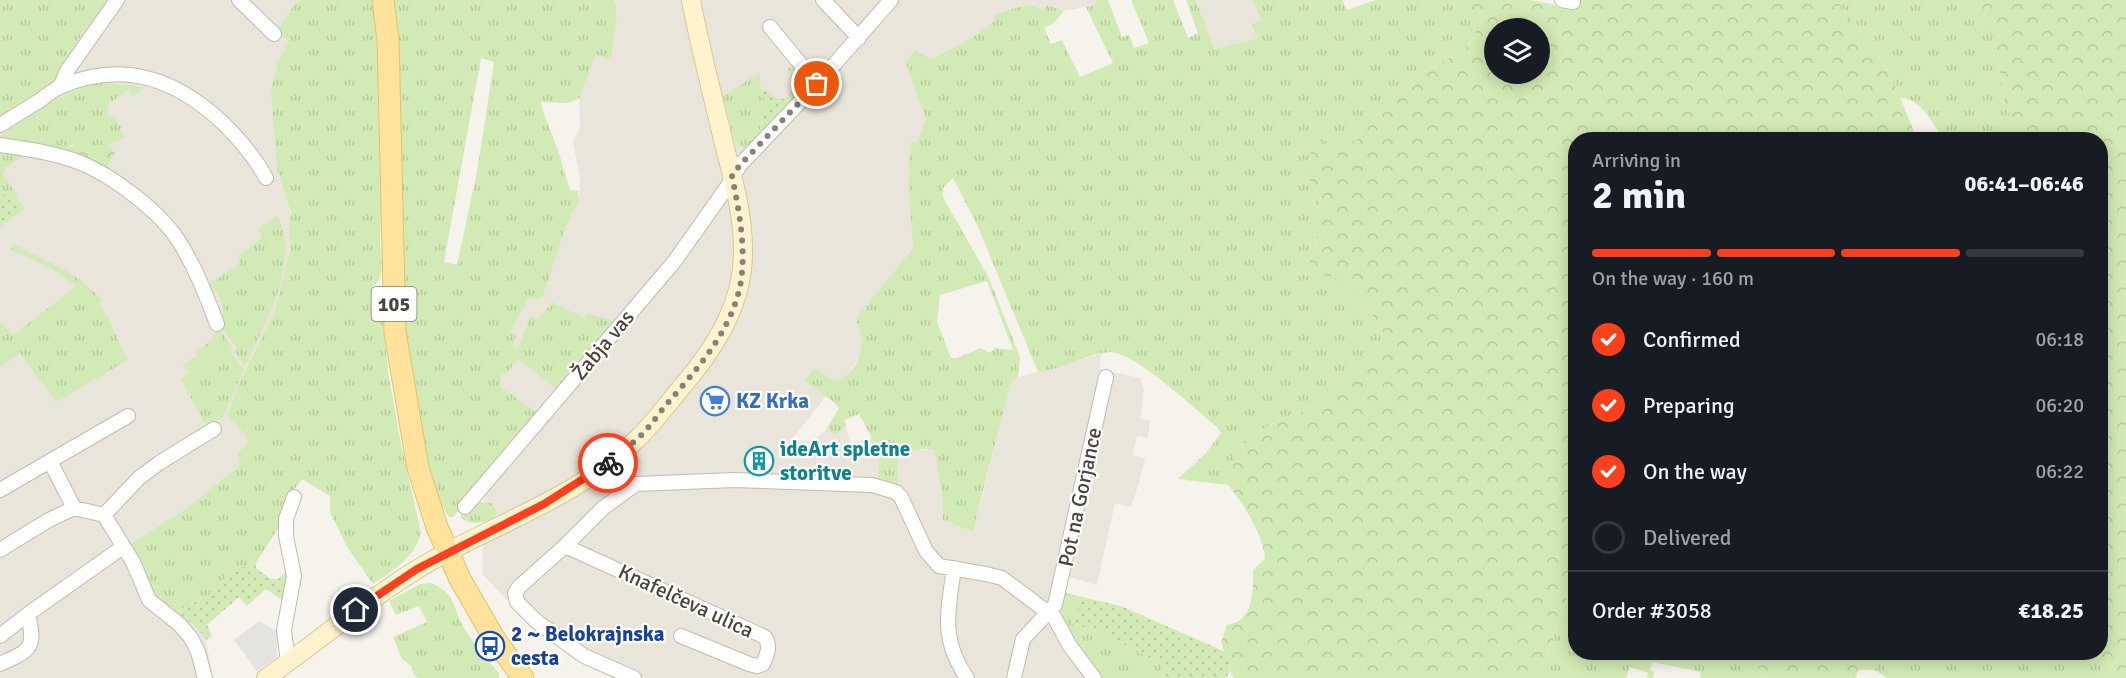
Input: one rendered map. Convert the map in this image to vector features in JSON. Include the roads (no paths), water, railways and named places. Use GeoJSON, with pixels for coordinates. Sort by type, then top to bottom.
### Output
{"type":"FeatureCollection","features":[{"type":"Feature","properties":{"kind":"main road","name":"105"},"geometry":{"type":"LineString","coordinates":[[383,0],[388,40],[395,332],[418,468],[428,502],[448,552],[474,604],[523,678]]}},
{"type":"Feature","properties":{"kind":"main road"},"geometry":{"type":"LineString","coordinates":[[266,678],[417,569],[544,504],[607,464],[638,438],[702,363],[733,310],[740,282],[743,249],[732,176],[691,0]]}},
{"type":"Feature","properties":{"kind":"street"},"geometry":{"type":"LineString","coordinates":[[60,87],[67,71],[117,0]]}},
{"type":"Feature","properties":{"kind":"street"},"geometry":{"type":"LineString","coordinates":[[239,0],[274,34]]}},
{"type":"Feature","properties":{"kind":"street"},"geometry":{"type":"LineString","coordinates":[[823,0],[859,38]]}},
{"type":"Feature","properties":{"kind":"street","name":"Žabja vas"},"geometry":{"type":"LineString","coordinates":[[465,507],[674,262],[740,165],[817,84],[891,0]]}},
{"type":"Feature","properties":{"kind":"street"},"geometry":{"type":"LineString","coordinates":[[770,27],[817,84]]}},
{"type":"Feature","properties":{"kind":"street"},"geometry":{"type":"LineString","coordinates":[[0,125],[60,87],[105,74],[137,75],[166,83],[194,98],[214,114],[251,154],[266,178]]}},
{"type":"Feature","properties":{"kind":"street"},"geometry":{"type":"LineString","coordinates":[[0,145],[48,153],[81,164],[123,187],[177,238],[194,268],[217,324]]}},
{"type":"Feature","properties":{"kind":"street","name":"Pot na Gorjance"},"geometry":{"type":"LineString","coordinates":[[1048,614],[1055,604],[1060,585],[1106,377]]}},
{"type":"Feature","properties":{"kind":"street"},"geometry":{"type":"LineString","coordinates":[[0,490],[51,463],[128,416]]}},
{"type":"Feature","properties":{"kind":"street"},"geometry":{"type":"LineString","coordinates":[[105,515],[139,478],[214,429]]}},
{"type":"Feature","properties":{"kind":"street"},"geometry":{"type":"LineString","coordinates":[[51,463],[74,508]]}},
{"type":"Feature","properties":{"kind":"street"},"geometry":{"type":"LineString","coordinates":[[634,678],[585,656],[536,621],[517,602],[515,593],[603,508],[636,484],[734,480],[872,485],[896,492],[901,497],[926,551],[939,566],[1002,578],[1025,594],[1059,624],[1070,646],[1094,678]]}},
{"type":"Feature","properties":{"kind":"street"},"geometry":{"type":"LineString","coordinates":[[288,662],[284,630],[294,576],[286,536],[286,519],[294,497]]}},
{"type":"Feature","properties":{"kind":"street"},"geometry":{"type":"LineString","coordinates":[[0,550],[47,521],[74,508],[105,515],[133,562],[149,600],[180,625],[191,638],[198,652],[205,678]]}},
{"type":"Feature","properties":{"kind":"street","name":"Knafelčeva ulica"},"geometry":{"type":"LineString","coordinates":[[565,546],[765,637],[769,643],[769,650],[764,664],[757,666],[681,636]]}},
{"type":"Feature","properties":{"kind":"street"},"geometry":{"type":"LineString","coordinates":[[0,636],[123,547]]}},
{"type":"Feature","properties":{"kind":"street"},"geometry":{"type":"LineString","coordinates":[[954,568],[946,624],[950,645],[967,678]]}},
{"type":"Feature","properties":{"kind":"street"},"geometry":{"type":"LineString","coordinates":[[0,664],[22,654],[32,643],[28,614]]}},
{"type":"Feature","properties":{"kind":"street"},"geometry":{"type":"LineString","coordinates":[[1014,678],[1023,639],[1048,614]]}},
{"type":"Feature","properties":{"kind":"place","name":"KZ Krka"},"geometry":{"type":"Point","coordinates":[715,401]}},
{"type":"Feature","properties":{"kind":"place","name":"ideArt spletne storitve"},"geometry":{"type":"Point","coordinates":[759,461]}},
{"type":"Feature","properties":{"kind":"place","name":"2 ~ Belokrajnska cesta"},"geometry":{"type":"Point","coordinates":[490,646]}}]}
